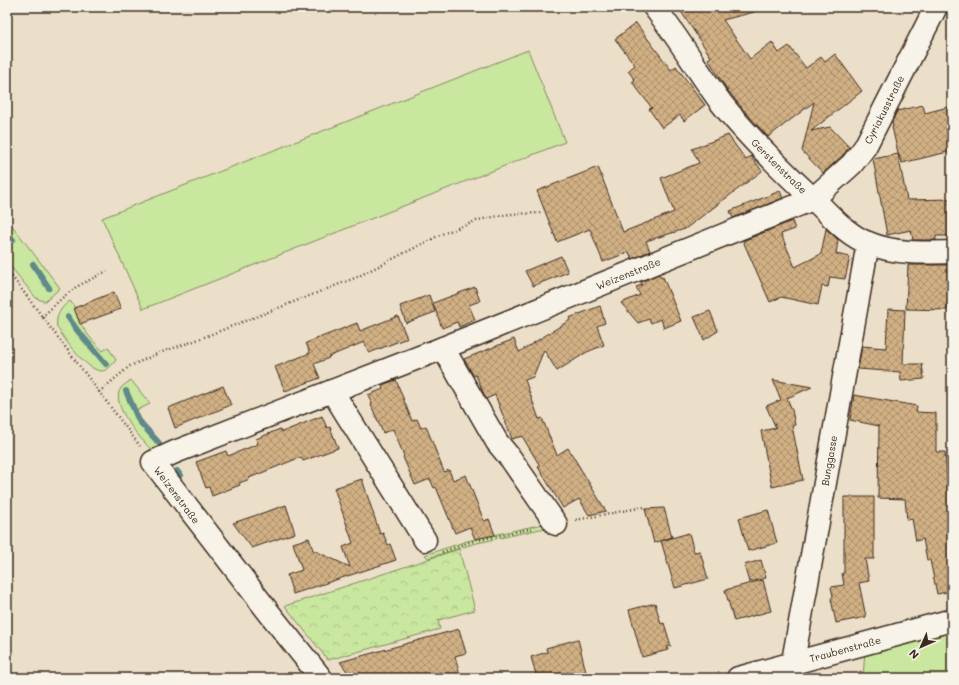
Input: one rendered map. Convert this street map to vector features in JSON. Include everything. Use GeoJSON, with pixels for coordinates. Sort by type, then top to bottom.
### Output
{"type":"FeatureCollection","features":[{"type":"Feature","properties":{"kind":"street","name":"Gerstenstraße"},"geometry":{"type":"LineString","coordinates":[[654,7],[679,40],[710,87],[737,122],[766,154],[840,225],[858,238],[882,247],[903,251],[952,252]]}},
{"type":"Feature","properties":{"kind":"street","name":"Cyriakusstraße"},"geometry":{"type":"LineString","coordinates":[[813,199],[852,164],[865,147],[936,7]]}},
{"type":"Feature","properties":{"kind":"street","name":"Weizenstraße"},"geometry":{"type":"LineString","coordinates":[[321,678],[153,462],[175,452],[443,348],[813,199]]}},
{"type":"Feature","properties":{"kind":"street","name":"Bunggasse"},"geometry":{"type":"LineString","coordinates":[[792,671],[868,243]]}},
{"type":"Feature","properties":{"kind":"street"},"geometry":{"type":"LineString","coordinates":[[443,348],[497,442],[511,459],[556,524]]}},
{"type":"Feature","properties":{"kind":"street"},"geometry":{"type":"LineString","coordinates":[[332,392],[423,526]]}},
{"type":"Feature","properties":{"kind":"street","name":"Traubenstraße"},"geometry":{"type":"LineString","coordinates":[[738,678],[792,671],[952,620]]}},
{"type":"Feature","properties":{"kind":"path"},"geometry":{"type":"LineString","coordinates":[[99,392],[130,366],[159,353],[194,341],[354,278],[442,234],[479,220],[510,214],[541,213]]}},
{"type":"Feature","properties":{"kind":"path"},"geometry":{"type":"LineString","coordinates":[[7,270],[153,462]]}},
{"type":"Feature","properties":{"kind":"path"},"geometry":{"type":"LineString","coordinates":[[42,317],[76,287],[107,271]]}},
{"type":"Feature","properties":{"kind":"path"},"geometry":{"type":"LineString","coordinates":[[423,526],[434,555],[470,542],[644,507]]}},
{"type":"Feature","properties":{"kind":"green space"},"geometry":{"type":"Polygon","coordinates":[[[528,50],[565,142],[143,309],[102,218],[528,50]]]}},
{"type":"Feature","properties":{"kind":"green space"},"geometry":{"type":"Polygon","coordinates":[[[7,219],[60,288],[46,301],[36,298],[7,262],[7,219]]]}},
{"type":"Feature","properties":{"kind":"green space"},"geometry":{"type":"Polygon","coordinates":[[[70,301],[74,306],[82,327],[89,336],[103,351],[108,347],[116,360],[106,370],[101,371],[95,369],[82,360],[57,327],[59,312],[70,301]]]}},
{"type":"Feature","properties":{"kind":"green space"},"geometry":{"type":"Polygon","coordinates":[[[131,380],[150,404],[135,411],[164,449],[157,451],[152,450],[134,430],[123,412],[119,403],[118,395],[121,388],[131,380]]]}},
{"type":"Feature","properties":{"kind":"green space"},"geometry":{"type":"Polygon","coordinates":[[[543,524],[545,528],[473,544],[428,558],[425,555],[467,541],[543,524]]]}},
{"type":"Feature","properties":{"kind":"green space"},"geometry":{"type":"Polygon","coordinates":[[[459,549],[475,610],[438,620],[440,629],[328,660],[285,606],[459,549]]]}},
{"type":"Feature","properties":{"kind":"green space"},"geometry":{"type":"Polygon","coordinates":[[[952,626],[952,678],[863,678],[865,650],[952,626]]]}},
{"type":"Feature","properties":{"kind":"building"},"geometry":{"type":"Polygon","coordinates":[[[678,7],[754,7],[754,12],[723,20],[750,59],[772,42],[779,53],[789,46],[806,68],[821,57],[825,62],[835,54],[862,91],[811,131],[830,127],[849,147],[843,155],[823,173],[802,151],[814,102],[768,137],[726,88],[708,59],[711,57],[678,7]]]}},
{"type":"Feature","properties":{"kind":"building"},"geometry":{"type":"Polygon","coordinates":[[[636,23],[671,70],[676,66],[705,105],[684,121],[680,115],[662,128],[649,109],[652,108],[632,82],[635,80],[628,71],[635,65],[615,39],[636,23]]]}},
{"type":"Feature","properties":{"kind":"building"},"geometry":{"type":"Polygon","coordinates":[[[923,105],[925,113],[948,107],[950,113],[952,113],[952,151],[902,163],[898,153],[892,122],[897,111],[923,105]]]}},
{"type":"Feature","properties":{"kind":"building"},"geometry":{"type":"Polygon","coordinates":[[[728,135],[746,160],[751,156],[762,171],[685,229],[646,241],[650,251],[632,259],[629,252],[603,262],[590,229],[557,242],[537,191],[598,167],[623,232],[674,212],[661,178],[699,163],[692,149],[728,135]]]}},
{"type":"Feature","properties":{"kind":"building"},"geometry":{"type":"Polygon","coordinates":[[[898,154],[907,200],[952,199],[952,236],[936,236],[936,240],[913,240],[911,230],[887,235],[873,159],[898,154]]]}},
{"type":"Feature","properties":{"kind":"building"},"geometry":{"type":"Polygon","coordinates":[[[780,191],[783,198],[733,218],[730,211],[780,191]]]}},
{"type":"Feature","properties":{"kind":"building"},"geometry":{"type":"Polygon","coordinates":[[[792,221],[795,229],[781,234],[795,267],[821,254],[826,229],[838,240],[836,254],[850,257],[845,279],[830,277],[828,287],[822,286],[818,305],[781,297],[770,302],[743,241],[792,221]]]}},
{"type":"Feature","properties":{"kind":"building"},"geometry":{"type":"Polygon","coordinates":[[[561,256],[568,272],[533,286],[525,271],[561,256]]]}},
{"type":"Feature","properties":{"kind":"building"},"geometry":{"type":"Polygon","coordinates":[[[908,265],[952,265],[952,304],[947,304],[947,310],[906,309],[908,265]]]}},
{"type":"Feature","properties":{"kind":"building"},"geometry":{"type":"Polygon","coordinates":[[[659,274],[661,278],[663,277],[681,321],[664,328],[661,319],[651,323],[649,319],[638,323],[621,303],[640,295],[636,287],[642,285],[641,282],[659,274]]]}},
{"type":"Feature","properties":{"kind":"building"},"geometry":{"type":"Polygon","coordinates":[[[475,287],[480,301],[469,305],[475,320],[459,327],[457,322],[442,328],[433,303],[475,287]]]}},
{"type":"Feature","properties":{"kind":"building"},"geometry":{"type":"Polygon","coordinates":[[[114,292],[121,309],[80,324],[74,308],[114,292]]]}},
{"type":"Feature","properties":{"kind":"building"},"geometry":{"type":"Polygon","coordinates":[[[429,295],[435,312],[406,323],[400,306],[429,295]]]}},
{"type":"Feature","properties":{"kind":"building"},"geometry":{"type":"Polygon","coordinates":[[[600,306],[605,323],[597,326],[604,345],[587,352],[557,371],[544,350],[533,377],[525,380],[539,419],[542,418],[557,455],[568,448],[606,511],[589,515],[579,499],[563,508],[538,467],[540,466],[522,436],[512,439],[495,395],[486,399],[476,375],[474,376],[464,359],[514,339],[519,352],[570,320],[569,318],[600,306]]]}},
{"type":"Feature","properties":{"kind":"building"},"geometry":{"type":"Polygon","coordinates":[[[888,309],[905,310],[903,364],[922,364],[924,379],[901,381],[900,372],[858,369],[862,346],[886,348],[888,309]]]}},
{"type":"Feature","properties":{"kind":"building"},"geometry":{"type":"Polygon","coordinates":[[[710,311],[718,331],[704,340],[694,317],[710,311]]]}},
{"type":"Feature","properties":{"kind":"building"},"geometry":{"type":"Polygon","coordinates":[[[398,316],[407,338],[369,353],[364,342],[328,357],[329,358],[314,364],[320,378],[285,391],[275,367],[310,353],[306,343],[357,323],[360,331],[398,316]]]}},
{"type":"Feature","properties":{"kind":"building"},"geometry":{"type":"Polygon","coordinates":[[[396,380],[412,421],[417,419],[421,428],[426,426],[444,472],[449,470],[453,480],[466,475],[484,521],[489,519],[495,535],[475,539],[470,527],[455,533],[436,487],[434,488],[430,479],[415,485],[393,429],[383,433],[368,395],[383,389],[382,385],[396,380]]]}},
{"type":"Feature","properties":{"kind":"building"},"geometry":{"type":"Polygon","coordinates":[[[773,380],[812,387],[787,398],[792,410],[795,425],[792,426],[803,480],[772,487],[761,431],[776,428],[766,406],[781,400],[773,380]]]}},
{"type":"Feature","properties":{"kind":"building"},"geometry":{"type":"Polygon","coordinates":[[[223,386],[231,405],[175,428],[168,408],[223,386]]]}},
{"type":"Feature","properties":{"kind":"building"},"geometry":{"type":"Polygon","coordinates":[[[854,395],[917,406],[916,412],[936,413],[936,452],[945,452],[948,489],[952,489],[952,591],[937,594],[930,560],[927,560],[923,539],[916,541],[912,519],[907,520],[905,499],[878,498],[879,426],[850,420],[854,395]]]}},
{"type":"Feature","properties":{"kind":"building"},"geometry":{"type":"Polygon","coordinates":[[[322,416],[327,428],[330,427],[338,448],[303,461],[301,457],[249,478],[250,479],[239,483],[240,485],[212,496],[209,487],[206,488],[196,462],[226,451],[228,456],[258,444],[256,439],[280,429],[282,432],[322,416]]]}},
{"type":"Feature","properties":{"kind":"building"},"geometry":{"type":"Polygon","coordinates":[[[362,479],[380,534],[383,533],[388,545],[390,544],[396,560],[293,594],[287,575],[302,570],[293,543],[309,538],[313,550],[350,567],[343,547],[353,543],[334,488],[362,479]]]}},
{"type":"Feature","properties":{"kind":"building"},"geometry":{"type":"Polygon","coordinates":[[[844,497],[874,497],[874,559],[865,559],[869,581],[859,583],[866,617],[836,623],[831,599],[833,596],[831,587],[844,585],[842,573],[844,573],[844,497]]]}},
{"type":"Feature","properties":{"kind":"building"},"geometry":{"type":"Polygon","coordinates":[[[286,505],[295,533],[252,548],[233,523],[286,505]]]}},
{"type":"Feature","properties":{"kind":"building"},"geometry":{"type":"Polygon","coordinates":[[[664,508],[672,537],[654,543],[645,509],[664,508]]]}},
{"type":"Feature","properties":{"kind":"building"},"geometry":{"type":"Polygon","coordinates":[[[768,510],[777,543],[748,551],[739,518],[768,510]]]}},
{"type":"Feature","properties":{"kind":"building"},"geometry":{"type":"Polygon","coordinates":[[[689,533],[694,552],[700,551],[708,579],[675,588],[661,541],[689,533]]]}},
{"type":"Feature","properties":{"kind":"building"},"geometry":{"type":"Polygon","coordinates":[[[761,560],[766,578],[749,582],[744,565],[761,560]]]}},
{"type":"Feature","properties":{"kind":"building"},"geometry":{"type":"Polygon","coordinates":[[[763,580],[771,611],[734,621],[725,590],[763,580]]]}},
{"type":"Feature","properties":{"kind":"building"},"geometry":{"type":"Polygon","coordinates":[[[655,603],[661,624],[664,623],[671,646],[667,647],[668,650],[642,657],[629,610],[655,603]]]}},
{"type":"Feature","properties":{"kind":"building"},"geometry":{"type":"Polygon","coordinates":[[[459,629],[466,653],[455,656],[461,678],[352,678],[340,662],[459,629]]]}},
{"type":"Feature","properties":{"kind":"building"},"geometry":{"type":"Polygon","coordinates":[[[578,639],[586,672],[564,678],[537,678],[531,657],[547,652],[546,648],[578,639]]]}},
{"type":"Feature","properties":{"kind":"waterway"},"geometry":{"type":"LineString","coordinates":[[7,233],[13,240]]}},
{"type":"Feature","properties":{"kind":"waterway"},"geometry":{"type":"LineString","coordinates":[[33,264],[49,288]]}},
{"type":"Feature","properties":{"kind":"waterway"},"geometry":{"type":"LineString","coordinates":[[68,317],[106,364]]}},
{"type":"Feature","properties":{"kind":"waterway"},"geometry":{"type":"LineString","coordinates":[[126,391],[139,421],[159,443]]}},
{"type":"Feature","properties":{"kind":"waterway"},"geometry":{"type":"LineString","coordinates":[[177,471],[180,475]]}}]}
